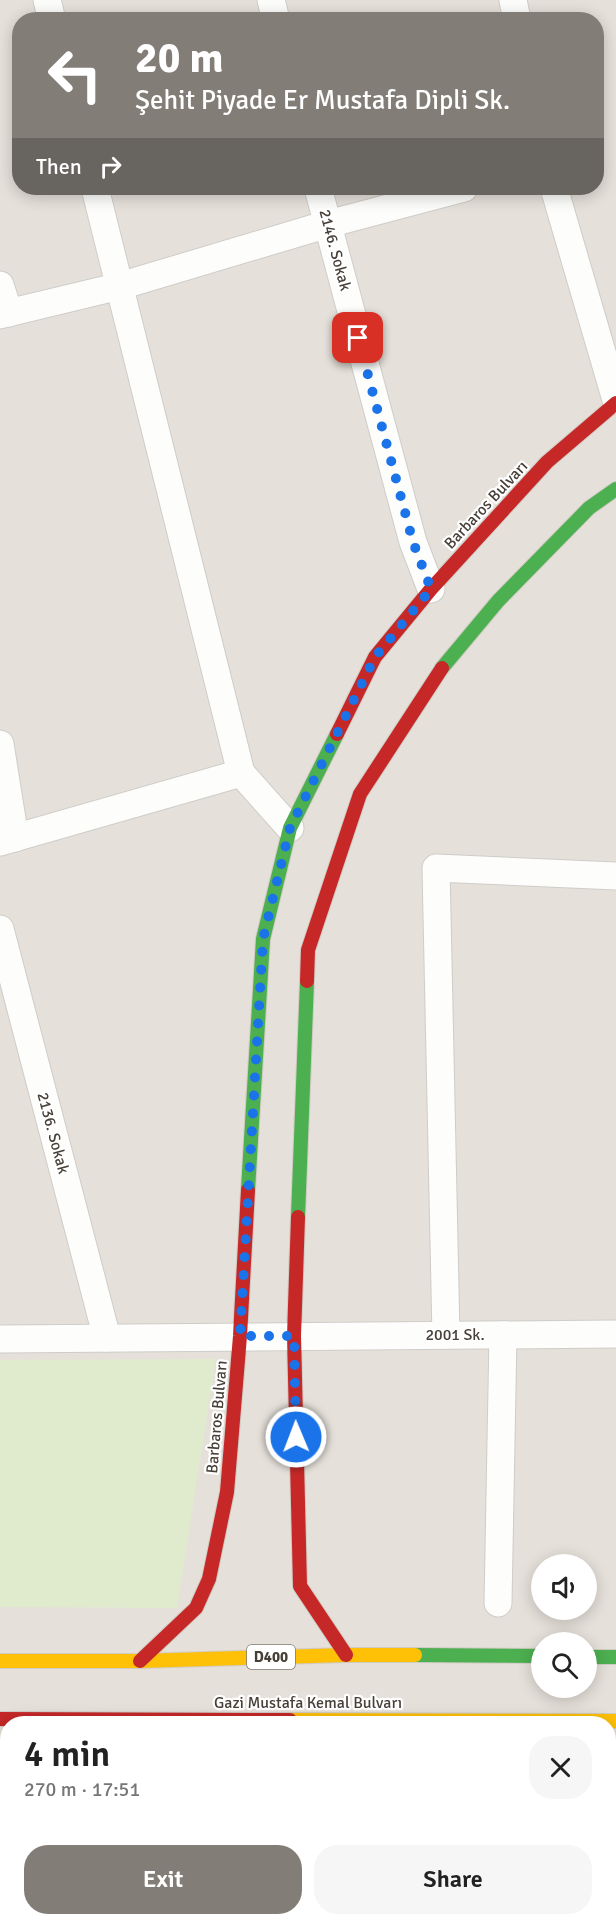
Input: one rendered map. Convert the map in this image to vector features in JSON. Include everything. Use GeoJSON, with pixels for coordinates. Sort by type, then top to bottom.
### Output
{"type":"FeatureCollection","features":[{"type":"Feature","properties":{"kind":"main road","name":"Barbaros Bulvarı"},"geometry":{"type":"LineString","coordinates":[[140,1661],[195,1608],[209,1579],[227,1492],[240,1336],[263,939],[290,828],[375,657],[431,589],[547,462],[616,402]]}},
{"type":"Feature","properties":{"kind":"main road"},"geometry":{"type":"LineString","coordinates":[[346,1655],[300,1586],[294,1336],[308,950],[360,794],[438,673],[498,601],[589,508],[616,489]]}},
{"type":"Feature","properties":{"kind":"main road","name":"D400"},"geometry":{"type":"LineString","coordinates":[[0,1661],[140,1661],[346,1655],[531,1656]]}},
{"type":"Feature","properties":{"kind":"main road"},"geometry":{"type":"LineString","coordinates":[[597,1657],[616,1657]]}},
{"type":"Feature","properties":{"kind":"street"},"geometry":{"type":"LineString","coordinates":[[97,195],[241,773],[290,828]]}},
{"type":"Feature","properties":{"kind":"street","name":"2146. Sokak"},"geometry":{"type":"LineString","coordinates":[[320,195],[413,542],[431,589]]}},
{"type":"Feature","properties":{"kind":"street"},"geometry":{"type":"LineString","coordinates":[[0,285],[4,314],[120,286],[328,224],[438,195]]}},
{"type":"Feature","properties":{"kind":"street"},"geometry":{"type":"LineString","coordinates":[[556,195],[616,402]]}},
{"type":"Feature","properties":{"kind":"street"},"geometry":{"type":"LineString","coordinates":[[0,744],[7,840],[241,773]]}},
{"type":"Feature","properties":{"kind":"street"},"geometry":{"type":"LineString","coordinates":[[446,1335],[436,868],[616,876]]}},
{"type":"Feature","properties":{"kind":"street","name":"2136. Sokak"},"geometry":{"type":"LineString","coordinates":[[0,929],[107,1338]]}},
{"type":"Feature","properties":{"kind":"street"},"geometry":{"type":"LineString","coordinates":[[498,1603],[502,1335]]}},
{"type":"Feature","properties":{"kind":"street","name":"2001 Sk."},"geometry":{"type":"LineString","coordinates":[[0,1339],[616,1335]]}},
{"type":"Feature","properties":{"kind":"shaded area"},"geometry":{"type":"Polygon","coordinates":[[[0,0],[616,0],[616,1716],[0,1716],[0,0]]]}},
{"type":"Feature","properties":{"kind":"green space"},"geometry":{"type":"Polygon","coordinates":[[[216,1359],[177,1608],[0,1607],[0,1360],[216,1359]]]}},
{"type":"Feature","properties":{"kind":"traffic: fast"},"geometry":{"type":"LineString","coordinates":[[442,668],[498,601],[589,508],[616,489]]}},
{"type":"Feature","properties":{"kind":"traffic: fast"},"geometry":{"type":"LineString","coordinates":[[248,1190],[263,939],[290,828],[337,734]]}},
{"type":"Feature","properties":{"kind":"traffic: fast"},"geometry":{"type":"LineString","coordinates":[[298,1217],[307,981]]}},
{"type":"Feature","properties":{"kind":"traffic: fast"},"geometry":{"type":"LineString","coordinates":[[415,1655],[531,1656]]}},
{"type":"Feature","properties":{"kind":"traffic: fast"},"geometry":{"type":"LineString","coordinates":[[597,1657],[616,1657]]}},
{"type":"Feature","properties":{"kind":"traffic: slow"},"geometry":{"type":"LineString","coordinates":[[0,1661],[140,1661],[415,1655]]}},
{"type":"Feature","properties":{"kind":"traffic: jam"},"geometry":{"type":"LineString","coordinates":[[337,734],[375,657],[431,589],[547,462],[616,403]]}},
{"type":"Feature","properties":{"kind":"traffic: jam"},"geometry":{"type":"LineString","coordinates":[[307,981],[308,950],[360,794],[442,668]]}},
{"type":"Feature","properties":{"kind":"traffic: jam"},"geometry":{"type":"LineString","coordinates":[[140,1661],[196,1608],[209,1579],[227,1492],[240,1336],[248,1190]]}},
{"type":"Feature","properties":{"kind":"traffic: jam"},"geometry":{"type":"LineString","coordinates":[[298,1217],[294,1336],[300,1586],[346,1655]]}},
{"type":"Feature","properties":{"kind":"route"},"geometry":{"type":"LineString","coordinates":[[296,1437],[294,1336],[240,1336],[263,939],[290,828],[375,657],[431,589],[413,542],[358,338]]}}]}
